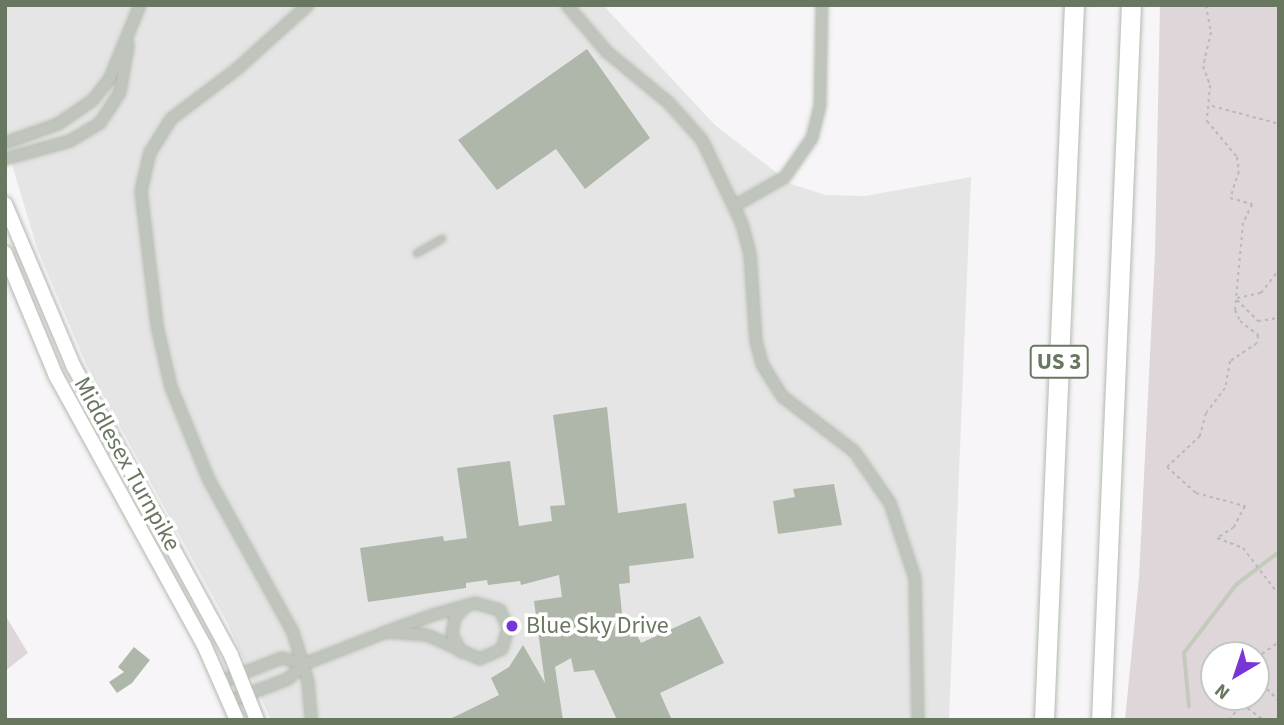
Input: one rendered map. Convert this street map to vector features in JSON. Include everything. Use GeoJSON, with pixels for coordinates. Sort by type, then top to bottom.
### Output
{"type":"FeatureCollection","features":[{"type":"Feature","properties":{"kind":"highway","name":"US 3"},"geometry":{"type":"LineString","coordinates":[[1044,720],[1074,5]]}},
{"type":"Feature","properties":{"kind":"highway","name":"US 3"},"geometry":{"type":"LineString","coordinates":[[1101,720],[1131,5]]}},
{"type":"Feature","properties":{"kind":"main road","name":"Middlesex Turnpike"},"geometry":{"type":"LineString","coordinates":[[5,204],[78,377],[240,674],[257,720]]}},
{"type":"Feature","properties":{"kind":"main road","name":"Middlesex Turnpike"},"geometry":{"type":"LineString","coordinates":[[5,253],[56,376],[223,681],[237,720]]}},
{"type":"Feature","properties":{"kind":"street"},"geometry":{"type":"LineString","coordinates":[[5,143],[58,124],[83,109],[110,78],[140,5]]}},
{"type":"Feature","properties":{"kind":"street"},"geometry":{"type":"LineString","coordinates":[[308,5],[237,69],[171,120],[150,152],[141,191],[157,327],[181,418],[209,480],[293,632],[304,664],[311,720]]}},
{"type":"Feature","properties":{"kind":"street"},"geometry":{"type":"LineString","coordinates":[[567,5],[607,52],[669,103],[702,140],[736,205],[750,254],[756,341],[762,364],[783,397],[829,429],[872,471],[906,542],[917,612],[918,720]]}},
{"type":"Feature","properties":{"kind":"street"},"geometry":{"type":"LineString","coordinates":[[736,205],[785,177],[812,138],[820,107],[822,5]]}},
{"type":"Feature","properties":{"kind":"street"},"geometry":{"type":"LineString","coordinates":[[5,159],[70,141],[100,123],[120,92],[130,34]]}},
{"type":"Feature","properties":{"kind":"street"},"geometry":{"type":"LineString","coordinates":[[230,701],[288,679],[304,664],[386,632],[475,603],[500,610],[508,635],[502,649],[490,658],[464,654],[427,635],[386,632]]}},
{"type":"Feature","properties":{"kind":"street"},"geometry":{"type":"LineString","coordinates":[[464,654],[454,643],[453,624],[461,609],[475,603]]}},
{"type":"Feature","properties":{"kind":"street"},"geometry":{"type":"LineString","coordinates":[[223,681],[282,659],[304,664]]}},
{"type":"Feature","properties":{"kind":"lane"},"geometry":{"type":"LineString","coordinates":[[416,253],[442,238]]}},
{"type":"Feature","properties":{"kind":"path"},"geometry":{"type":"LineString","coordinates":[[1206,5],[1211,32],[1203,66],[1210,85],[1207,121],[1213,132],[1237,157],[1240,171],[1230,198],[1252,204],[1243,223],[1236,298],[1240,321],[1258,335],[1257,343],[1230,361],[1225,388],[1206,412],[1200,436],[1167,467],[1196,493],[1245,506],[1234,527],[1217,538],[1248,553],[1279,595]]}},
{"type":"Feature","properties":{"kind":"path"},"geometry":{"type":"LineString","coordinates":[[1210,106],[1279,124]]}},
{"type":"Feature","properties":{"kind":"path"},"geometry":{"type":"LineString","coordinates":[[1236,298],[1261,293],[1279,270]]}},
{"type":"Feature","properties":{"kind":"path"},"geometry":{"type":"LineString","coordinates":[[1236,298],[1258,321],[1279,318]]}},
{"type":"Feature","properties":{"kind":"path"},"geometry":{"type":"LineString","coordinates":[[1279,414],[1279,419]]}},
{"type":"Feature","properties":{"kind":"path"},"geometry":{"type":"LineString","coordinates":[[1229,720],[1242,705],[1263,720]]}},
{"type":"Feature","properties":{"kind":"shaded area"},"geometry":{"type":"Polygon","coordinates":[[[5,5],[603,5],[715,125],[791,184],[826,195],[865,196],[971,177],[949,720],[271,720],[228,624],[86,364],[37,248],[5,141],[5,5]]]}},
{"type":"Feature","properties":{"kind":"shaded area"},"geometry":{"type":"Polygon","coordinates":[[[1160,5],[1279,5],[1279,720],[1125,720],[1139,578],[1155,253],[1160,5]]]}},
{"type":"Feature","properties":{"kind":"shaded area"},"geometry":{"type":"Polygon","coordinates":[[[5,615],[28,653],[5,671],[5,615]]]}},
{"type":"Feature","properties":{"kind":"building"},"geometry":{"type":"Polygon","coordinates":[[[587,49],[650,138],[585,189],[556,149],[497,190],[458,140],[587,49]]]}},
{"type":"Feature","properties":{"kind":"building"},"geometry":{"type":"Polygon","coordinates":[[[607,407],[618,513],[686,503],[694,558],[629,566],[630,583],[619,584],[624,633],[634,629],[641,643],[700,616],[724,663],[660,693],[672,720],[617,720],[594,670],[574,672],[571,658],[555,667],[563,720],[448,720],[499,695],[491,678],[509,667],[523,645],[545,683],[534,601],[562,597],[559,575],[521,585],[520,581],[488,585],[487,580],[466,583],[466,588],[368,602],[360,548],[443,536],[444,541],[467,538],[457,468],[510,461],[519,526],[552,521],[550,506],[565,505],[553,415],[607,407]]]}},
{"type":"Feature","properties":{"kind":"building"},"geometry":{"type":"Polygon","coordinates":[[[834,484],[842,525],[778,534],[773,501],[795,497],[793,489],[834,484]]]}},
{"type":"Feature","properties":{"kind":"building"},"geometry":{"type":"Polygon","coordinates":[[[134,647],[150,660],[132,683],[117,693],[109,682],[124,672],[118,667],[134,647]]]}},
{"type":"Feature","properties":{"kind":"waterway"},"geometry":{"type":"LineString","coordinates":[[1189,707],[1184,653],[1236,585],[1279,552]]}},
{"type":"Feature","properties":{"kind":"place","name":"Blue Sky Drive"},"geometry":{"type":"Point","coordinates":[512,626]}}]}
